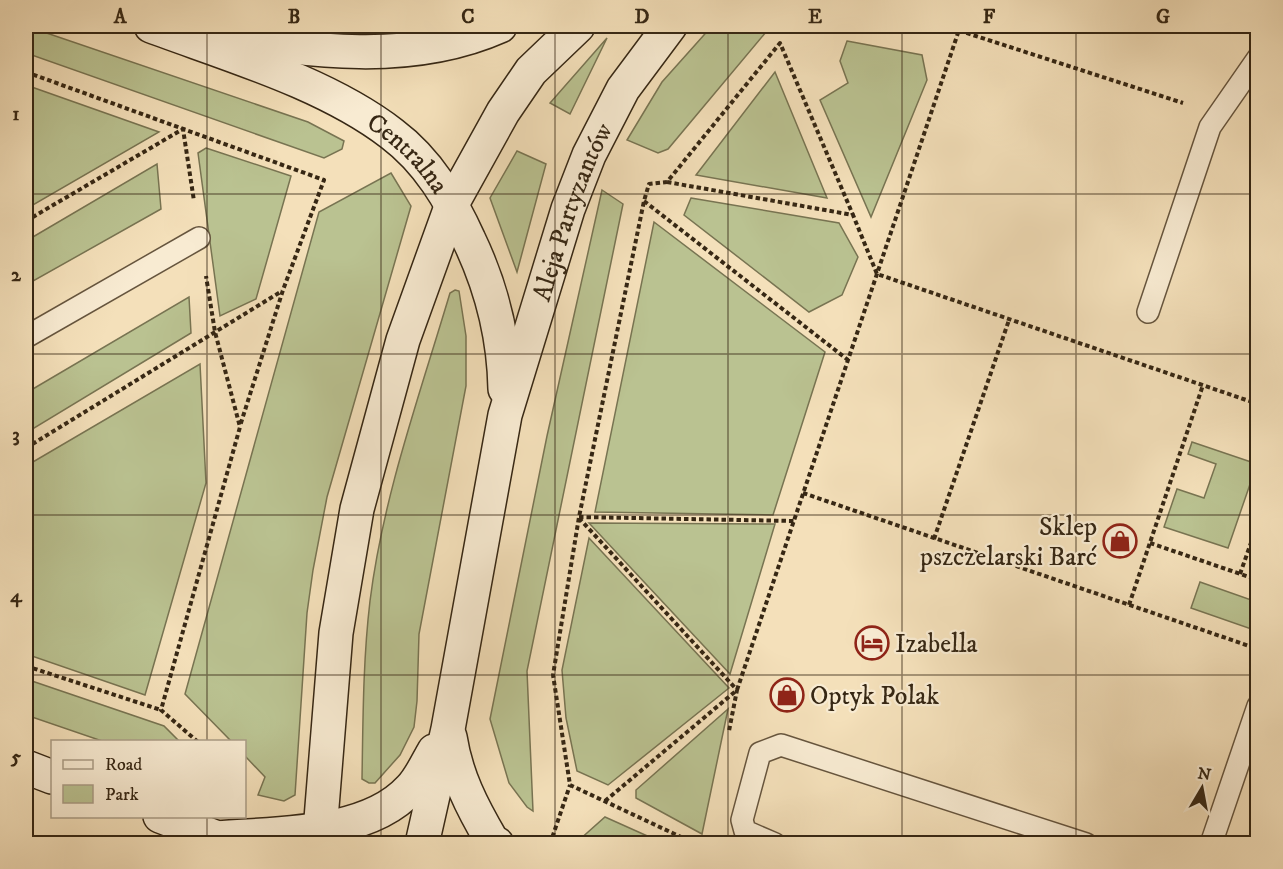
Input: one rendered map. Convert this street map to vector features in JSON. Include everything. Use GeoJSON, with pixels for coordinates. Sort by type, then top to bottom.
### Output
{"type":"FeatureCollection","features":[{"type":"Feature","properties":{"kind":"main road"},"geometry":{"type":"LineString","coordinates":[[152,26],[307,51],[372,52],[429,48],[500,26]]}},
{"type":"Feature","properties":{"kind":"main road","name":"Centralna"},"geometry":{"type":"LineString","coordinates":[[152,26],[296,81],[347,106],[393,134],[426,167],[452,204],[495,302],[504,357],[505,415]]}},
{"type":"Feature","properties":{"kind":"main road"},"geometry":{"type":"LineString","coordinates":[[320,836],[336,633],[357,509],[403,340],[452,204],[503,112],[531,71],[578,26]]}},
{"type":"Feature","properties":{"kind":"main road","name":"Aleja Partyzantów"},"geometry":{"type":"LineString","coordinates":[[505,415],[568,209],[589,155],[623,89],[670,26]]}},
{"type":"Feature","properties":{"kind":"main road"},"geometry":{"type":"LineString","coordinates":[[422,843],[448,729],[505,415]]}},
{"type":"Feature","properties":{"kind":"main road"},"geometry":{"type":"LineString","coordinates":[[165,818],[226,841],[320,836],[372,817],[410,790],[448,729]]}},
{"type":"Feature","properties":{"kind":"main road"},"geometry":{"type":"LineString","coordinates":[[448,729],[453,759],[468,800],[492,841],[497,843]]}},
{"type":"Feature","properties":{"kind":"main road"},"geometry":{"type":"LineString","coordinates":[[26,767],[51,777]]}},
{"type":"Feature","properties":{"kind":"lane"},"geometry":{"type":"LineString","coordinates":[[1148,312],[1210,127],[1257,58]]}},
{"type":"Feature","properties":{"kind":"lane"},"geometry":{"type":"LineString","coordinates":[[26,337],[199,238]]}},
{"type":"Feature","properties":{"kind":"lane"},"geometry":{"type":"LineString","coordinates":[[1211,843],[1257,706]]}},
{"type":"Feature","properties":{"kind":"lane"},"geometry":{"type":"LineString","coordinates":[[775,843],[745,831],[742,820],[760,753],[781,745],[1086,843]]}},
{"type":"Feature","properties":{"kind":"path"},"geometry":{"type":"LineString","coordinates":[[945,26],[1219,115]]}},
{"type":"Feature","properties":{"kind":"path"},"geometry":{"type":"LineString","coordinates":[[728,737],[737,690],[959,30]]}},
{"type":"Feature","properties":{"kind":"path"},"geometry":{"type":"LineString","coordinates":[[667,182],[780,43],[877,274],[1257,404]]}},
{"type":"Feature","properties":{"kind":"path"},"geometry":{"type":"LineString","coordinates":[[26,72],[324,180],[283,290],[240,427],[161,710]]}},
{"type":"Feature","properties":{"kind":"path"},"geometry":{"type":"LineString","coordinates":[[26,221],[183,129]]}},
{"type":"Feature","properties":{"kind":"path"},"geometry":{"type":"LineString","coordinates":[[183,129],[215,332],[240,427]]}},
{"type":"Feature","properties":{"kind":"path"},"geometry":{"type":"LineString","coordinates":[[550,843],[570,785],[553,675],[579,517],[649,184],[667,182],[853,215]]}},
{"type":"Feature","properties":{"kind":"path"},"geometry":{"type":"LineString","coordinates":[[644,201],[848,360]]}},
{"type":"Feature","properties":{"kind":"path"},"geometry":{"type":"LineString","coordinates":[[26,448],[283,290]]}},
{"type":"Feature","properties":{"kind":"path"},"geometry":{"type":"LineString","coordinates":[[934,539],[1010,320]]}},
{"type":"Feature","properties":{"kind":"path"},"geometry":{"type":"LineString","coordinates":[[1129,605],[1203,385]]}},
{"type":"Feature","properties":{"kind":"path"},"geometry":{"type":"LineString","coordinates":[[803,494],[1257,649]]}},
{"type":"Feature","properties":{"kind":"path"},"geometry":{"type":"LineString","coordinates":[[579,517],[794,521]]}},
{"type":"Feature","properties":{"kind":"path"},"geometry":{"type":"LineString","coordinates":[[579,517],[737,690]]}},
{"type":"Feature","properties":{"kind":"path"},"geometry":{"type":"LineString","coordinates":[[1240,574],[1257,523]]}},
{"type":"Feature","properties":{"kind":"path"},"geometry":{"type":"LineString","coordinates":[[1150,543],[1257,580]]}},
{"type":"Feature","properties":{"kind":"path"},"geometry":{"type":"LineString","coordinates":[[26,666],[161,710],[197,740]]}},
{"type":"Feature","properties":{"kind":"path"},"geometry":{"type":"LineString","coordinates":[[605,801],[737,690]]}},
{"type":"Feature","properties":{"kind":"path"},"geometry":{"type":"LineString","coordinates":[[570,785],[696,843]]}},
{"type":"Feature","properties":{"kind":"path"},"geometry":{"type":"LineString","coordinates":[[26,835],[52,843]]}},
{"type":"Feature","properties":{"kind":"green space"},"geometry":{"type":"Polygon","coordinates":[[[26,26],[308,122],[344,141],[342,149],[324,158],[26,53],[26,26]]]}},
{"type":"Feature","properties":{"kind":"green space"},"geometry":{"type":"Polygon","coordinates":[[[299,26],[384,26],[389,27],[374,31],[299,26]]]}},
{"type":"Feature","properties":{"kind":"green space"},"geometry":{"type":"Polygon","coordinates":[[[712,26],[771,26],[668,149],[658,153],[627,140],[662,82],[712,26]]]}},
{"type":"Feature","properties":{"kind":"green space"},"geometry":{"type":"Polygon","coordinates":[[[607,38],[570,114],[550,103],[607,38]]]}},
{"type":"Feature","properties":{"kind":"green space"},"geometry":{"type":"Polygon","coordinates":[[[847,41],[922,55],[927,80],[871,217],[820,100],[848,83],[840,61],[847,41]]]}},
{"type":"Feature","properties":{"kind":"green space"},"geometry":{"type":"Polygon","coordinates":[[[775,72],[827,198],[696,175],[775,72]]]}},
{"type":"Feature","properties":{"kind":"green space"},"geometry":{"type":"Polygon","coordinates":[[[26,85],[159,132],[26,209],[26,85]]]}},
{"type":"Feature","properties":{"kind":"green space"},"geometry":{"type":"Polygon","coordinates":[[[206,148],[291,176],[256,299],[220,316],[198,153],[206,148]]]}},
{"type":"Feature","properties":{"kind":"green space"},"geometry":{"type":"Polygon","coordinates":[[[517,151],[546,164],[517,272],[490,198],[517,151]]]}},
{"type":"Feature","properties":{"kind":"green space"},"geometry":{"type":"Polygon","coordinates":[[[157,164],[161,209],[26,285],[26,241],[157,164]]]}},
{"type":"Feature","properties":{"kind":"green space"},"geometry":{"type":"Polygon","coordinates":[[[391,173],[411,206],[327,497],[307,613],[295,795],[284,801],[258,795],[265,777],[246,757],[246,740],[230,740],[185,694],[319,212],[391,173]]]}},
{"type":"Feature","properties":{"kind":"green space"},"geometry":{"type":"Polygon","coordinates":[[[602,190],[623,204],[527,671],[533,811],[527,807],[509,783],[490,719],[547,436],[602,190]]]}},
{"type":"Feature","properties":{"kind":"green space"},"geometry":{"type":"Polygon","coordinates":[[[691,198],[839,223],[858,257],[842,295],[809,312],[684,215],[691,198]]]}},
{"type":"Feature","properties":{"kind":"green space"},"geometry":{"type":"Polygon","coordinates":[[[654,222],[825,352],[773,515],[595,512],[654,222]]]}},
{"type":"Feature","properties":{"kind":"green space"},"geometry":{"type":"Polygon","coordinates":[[[455,290],[459,291],[466,336],[466,386],[419,634],[414,727],[400,755],[375,783],[369,783],[362,779],[364,690],[370,601],[376,562],[404,446],[450,293],[455,290]]]}},
{"type":"Feature","properties":{"kind":"green space"},"geometry":{"type":"Polygon","coordinates":[[[189,297],[191,333],[26,433],[26,393],[189,297]]]}},
{"type":"Feature","properties":{"kind":"green space"},"geometry":{"type":"Polygon","coordinates":[[[200,364],[206,483],[145,695],[26,654],[26,466],[200,364]]]}},
{"type":"Feature","properties":{"kind":"green space"},"geometry":{"type":"Polygon","coordinates":[[[1192,442],[1257,464],[1228,548],[1164,527],[1177,489],[1204,498],[1216,464],[1188,454],[1192,442]]]}},
{"type":"Feature","properties":{"kind":"green space"},"geometry":{"type":"Polygon","coordinates":[[[589,523],[775,524],[730,674],[589,523]]]}},
{"type":"Feature","properties":{"kind":"green space"},"geometry":{"type":"Polygon","coordinates":[[[589,538],[729,688],[608,785],[577,771],[566,718],[562,670],[589,538]]]}},
{"type":"Feature","properties":{"kind":"green space"},"geometry":{"type":"Polygon","coordinates":[[[1200,582],[1257,602],[1257,631],[1191,608],[1200,582]]]}},
{"type":"Feature","properties":{"kind":"green space"},"geometry":{"type":"Polygon","coordinates":[[[26,679],[164,726],[178,740],[99,740],[26,715],[26,679]]]}},
{"type":"Feature","properties":{"kind":"green space"},"geometry":{"type":"Polygon","coordinates":[[[728,709],[702,834],[636,798],[636,790],[728,709]]]}},
{"type":"Feature","properties":{"kind":"green space"},"geometry":{"type":"Polygon","coordinates":[[[605,817],[663,843],[578,841],[605,817]]]}},
{"type":"Feature","properties":{"kind":"place","name":"Sklep pszczelarski Barć"},"geometry":{"type":"Point","coordinates":[1120,541]}},
{"type":"Feature","properties":{"kind":"place","name":"Izabella"},"geometry":{"type":"Point","coordinates":[872,643]}},
{"type":"Feature","properties":{"kind":"place","name":"Optyk Polak"},"geometry":{"type":"Point","coordinates":[787,695]}}]}
